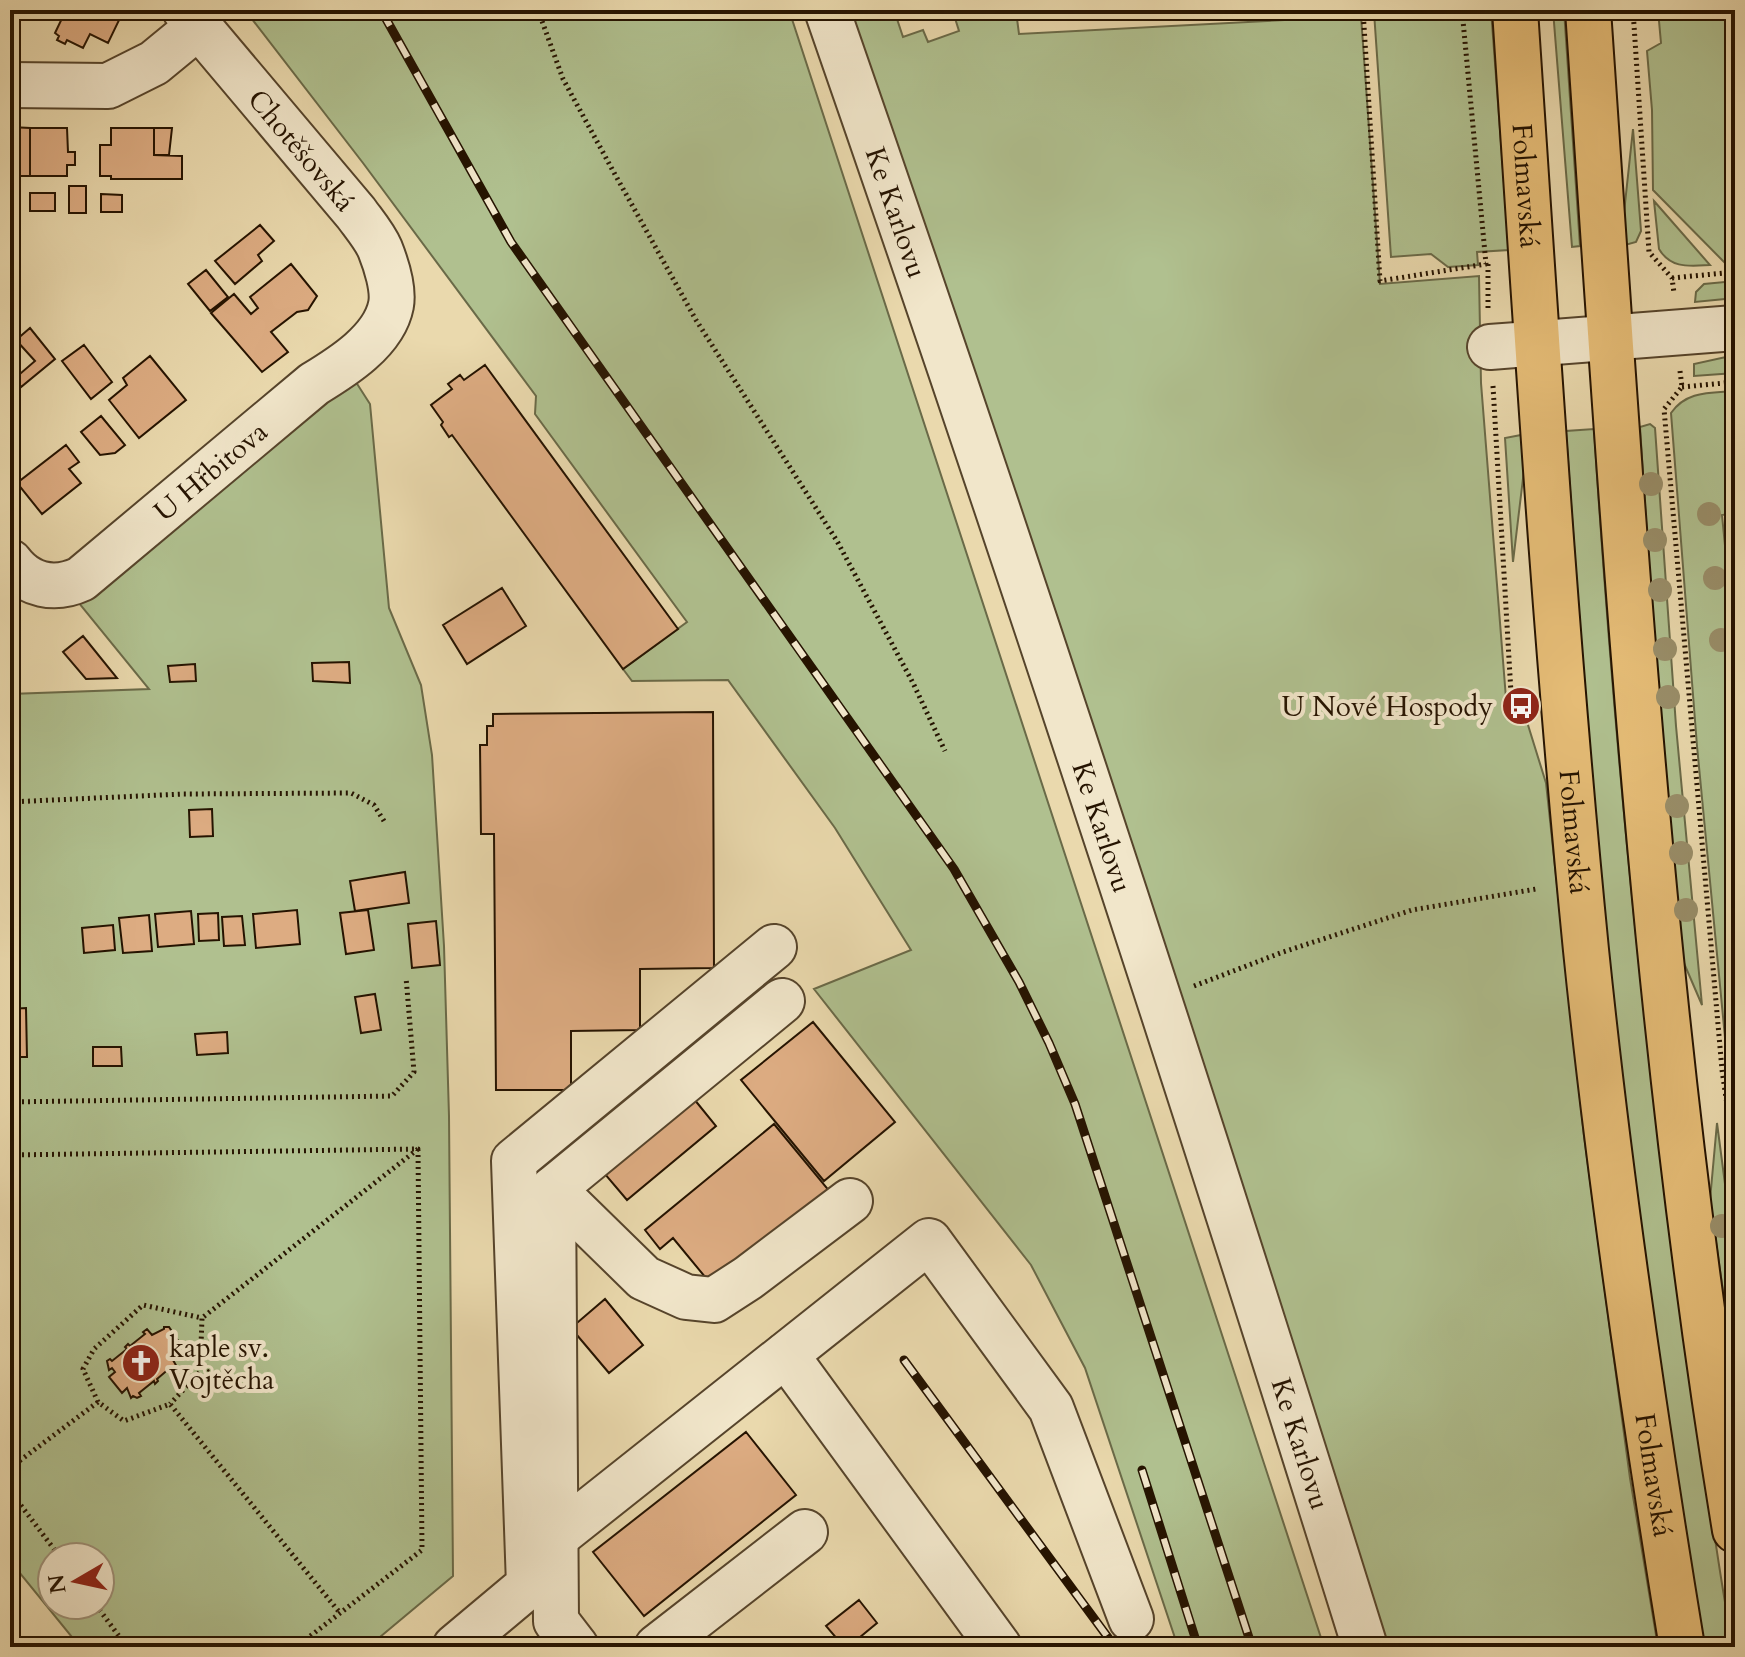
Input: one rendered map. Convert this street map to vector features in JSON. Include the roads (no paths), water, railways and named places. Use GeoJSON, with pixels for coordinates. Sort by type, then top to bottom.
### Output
{"type":"FeatureCollection","features":[{"type":"Feature","properties":{"kind":"main road","name":"Folmavská"},"geometry":{"type":"LineString","coordinates":[[1515,10],[1563,688],[1587,953],[1632,1331],[1682,1647]]}},
{"type":"Feature","properties":{"kind":"main road"},"geometry":{"type":"LineString","coordinates":[[1588,10],[1658,948],[1703,1319],[1735,1530]]}},
{"type":"Feature","properties":{"kind":"street","name":"Ke Karlovu"},"geometry":{"type":"LineString","coordinates":[[827,10],[964,404],[1160,999],[1365,1647]]}},
{"type":"Feature","properties":{"kind":"street"},"geometry":{"type":"LineString","coordinates":[[10,85],[108,86],[154,63],[192,18]]}},
{"type":"Feature","properties":{"kind":"street","name":"Chotěšovská"},"geometry":{"type":"LineString","coordinates":[[192,18],[356,213],[380,247],[388,274],[391,303]]}},
{"type":"Feature","properties":{"kind":"street","name":"U Hřbitova"},"geometry":{"type":"LineString","coordinates":[[10,562],[31,582],[65,586],[81,579],[314,384],[345,365],[383,323],[391,303]]}},
{"type":"Feature","properties":{"kind":"street"},"geometry":{"type":"LineString","coordinates":[[1490,347],[1735,328]]}},
{"type":"Feature","properties":{"kind":"street"},"geometry":{"type":"LineString","coordinates":[[455,1647],[529,1585],[514,1161],[774,947]]}},
{"type":"Feature","properties":{"kind":"street"},"geometry":{"type":"LineString","coordinates":[[553,1189],[782,1001]]}},
{"type":"Feature","properties":{"kind":"street"},"geometry":{"type":"LineString","coordinates":[[553,1189],[644,1278],[686,1297],[714,1300],[850,1201]]}},
{"type":"Feature","properties":{"kind":"street"},"geometry":{"type":"LineString","coordinates":[[553,1189],[556,1621],[576,1647]]}},
{"type":"Feature","properties":{"kind":"street"},"geometry":{"type":"LineString","coordinates":[[556,1537],[929,1241],[1051,1408],[1131,1619]]}},
{"type":"Feature","properties":{"kind":"street"},"geometry":{"type":"LineString","coordinates":[[786,1355],[999,1647]]}},
{"type":"Feature","properties":{"kind":"street"},"geometry":{"type":"LineString","coordinates":[[657,1647],[805,1532]]}},
{"type":"Feature","properties":{"kind":"railway"},"geometry":{"type":"LineString","coordinates":[[381,10],[511,242],[954,869],[1019,982],[1075,1104],[1252,1647]]}},
{"type":"Feature","properties":{"kind":"railway"},"geometry":{"type":"LineString","coordinates":[[904,1360],[1115,1647]]}},
{"type":"Feature","properties":{"kind":"railway"},"geometry":{"type":"LineString","coordinates":[[1142,1470],[1198,1647]]}},
{"type":"Feature","properties":{"kind":"place","name":"U Nové Hospody"},"geometry":{"type":"Point","coordinates":[1521,706]}},
{"type":"Feature","properties":{"kind":"place","name":"kaple sv. Vojtěcha"},"geometry":{"type":"Point","coordinates":[141,1363]}}]}
